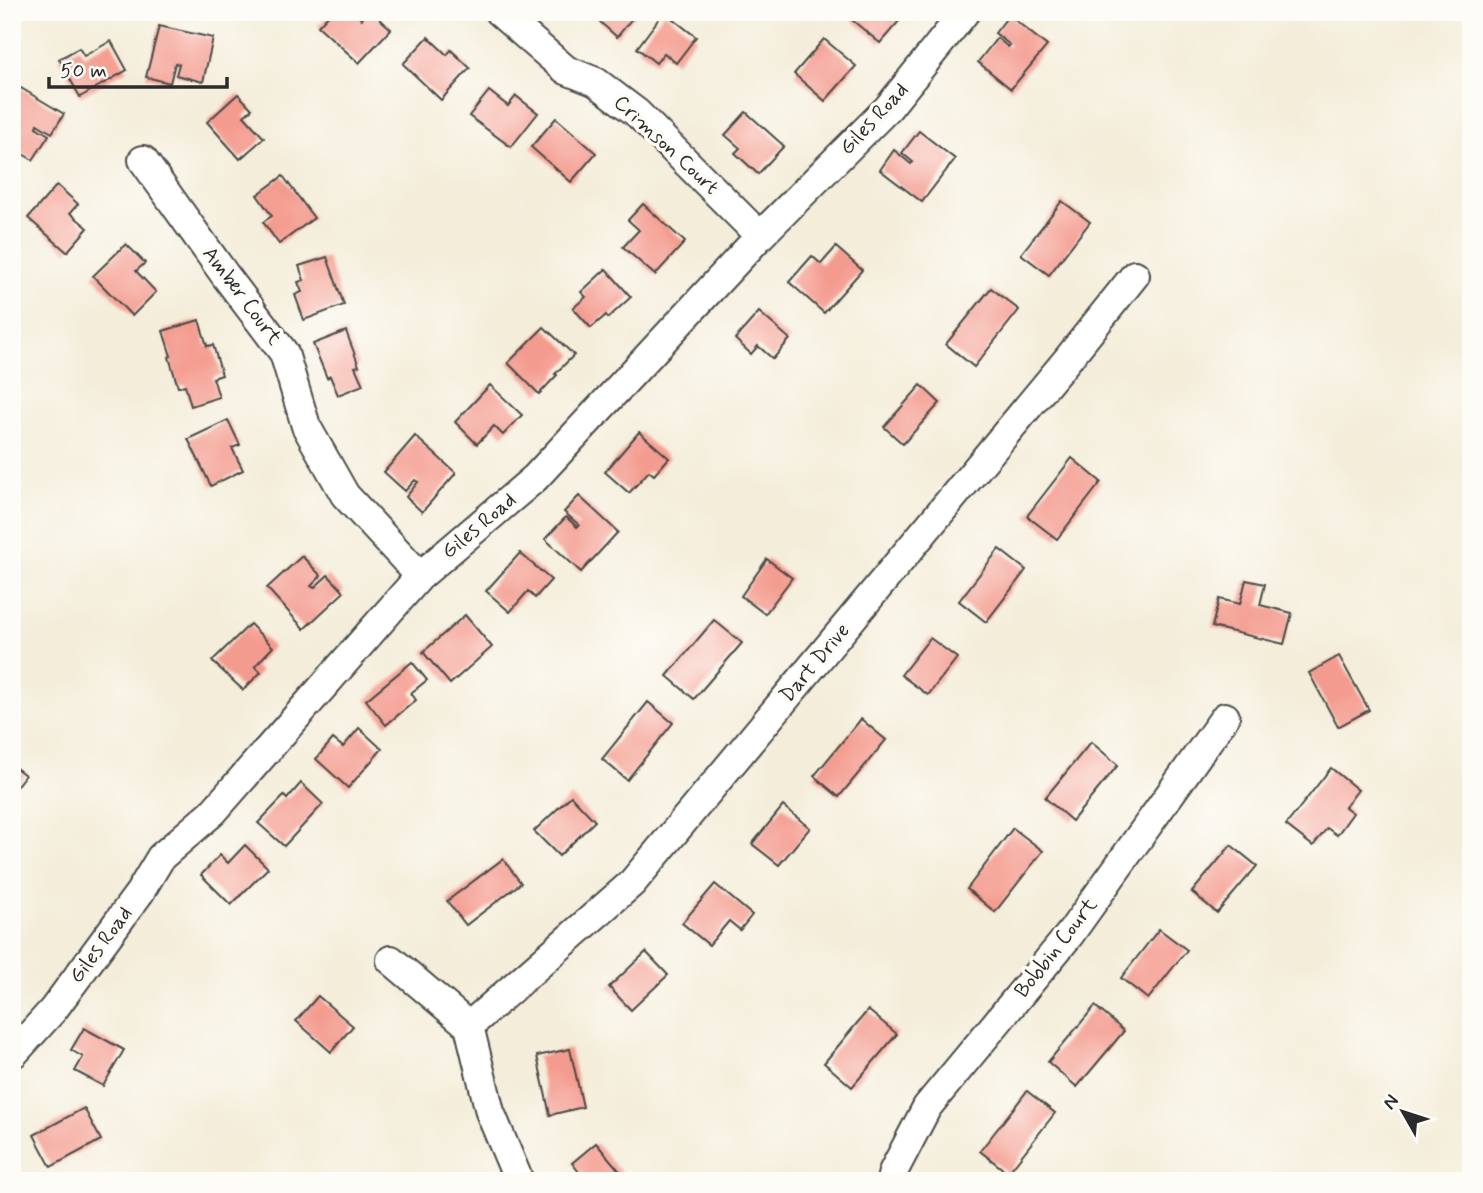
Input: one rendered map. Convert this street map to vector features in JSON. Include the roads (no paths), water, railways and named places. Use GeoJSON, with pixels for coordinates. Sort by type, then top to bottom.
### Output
{"type":"FeatureCollection","features":[{"type":"Feature","properties":{"kind":"street","name":"Crimson Court"},"geometry":{"type":"LineString","coordinates":[[499,12],[566,70],[596,82],[637,113],[760,236]]}},
{"type":"Feature","properties":{"kind":"street","name":"Giles Road"},"geometry":{"type":"LineString","coordinates":[[12,1051],[14,1053],[52,1010],[140,892],[161,857],[213,812],[420,576],[535,478],[760,236],[888,108],[965,12]]}},
{"type":"Feature","properties":{"kind":"street","name":"Amber Court"},"geometry":{"type":"LineString","coordinates":[[144,160],[284,353],[306,426],[345,495],[420,576]]}},
{"type":"Feature","properties":{"kind":"street","name":"Dart Drive"},"geometry":{"type":"LineString","coordinates":[[469,1026],[632,883],[1135,275]]}},
{"type":"Feature","properties":{"kind":"street","name":"Bobbin Court"},"geometry":{"type":"LineString","coordinates":[[891,1181],[926,1107],[1070,934],[1225,717]]}},
{"type":"Feature","properties":{"kind":"street"},"geometry":{"type":"LineString","coordinates":[[391,960],[469,1026],[490,1112],[519,1181]]}}]}
